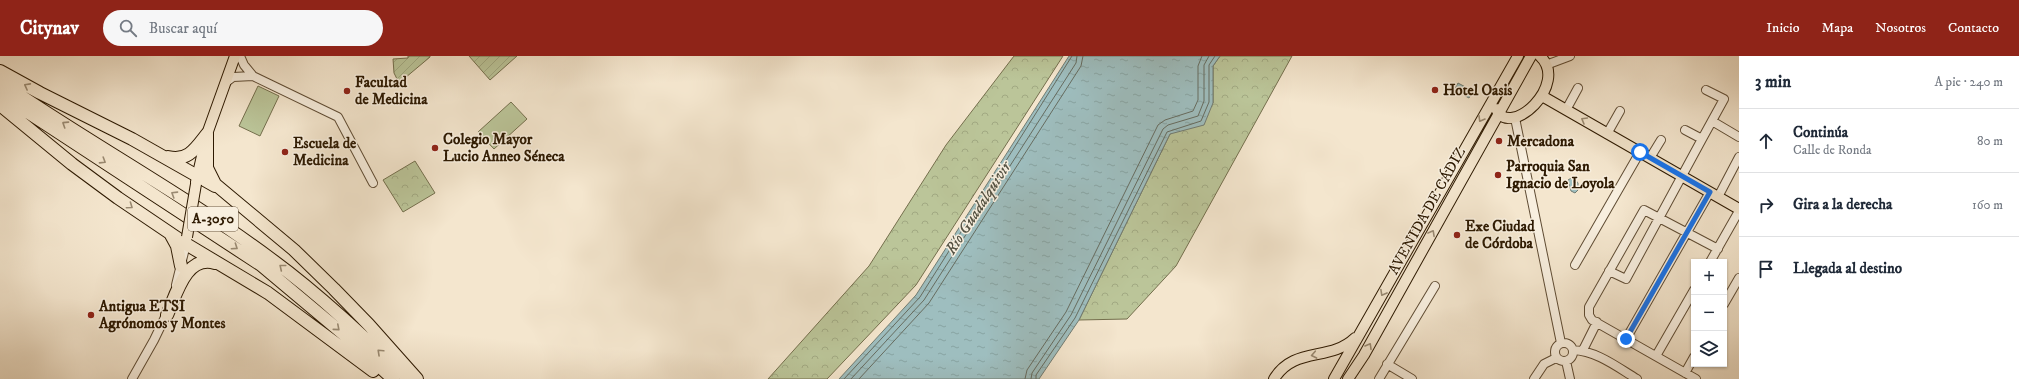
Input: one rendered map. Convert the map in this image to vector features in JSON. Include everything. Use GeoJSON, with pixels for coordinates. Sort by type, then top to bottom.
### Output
{"type":"FeatureCollection","features":[{"type":"Feature","properties":{"kind":"highway"},"geometry":{"type":"LineString","coordinates":[[0,71],[162,155],[197,180],[218,188]]}},
{"type":"Feature","properties":{"kind":"highway","name":"A-3050"},"geometry":{"type":"LineString","coordinates":[[0,82],[228,228],[272,260],[358,332],[408,379]]}},
{"type":"Feature","properties":{"kind":"highway","name":"A-3050"},"geometry":{"type":"LineString","coordinates":[[0,94],[261,265],[354,343],[393,379]]}},
{"type":"Feature","properties":{"kind":"highway"},"geometry":{"type":"LineString","coordinates":[[0,105],[82,171],[218,264],[268,293],[364,362],[383,379]]}},
{"type":"Feature","properties":{"kind":"highway"},"geometry":{"type":"LineString","coordinates":[[162,155],[177,159],[185,157],[194,151],[207,134]]}},
{"type":"Feature","properties":{"kind":"highway"},"geometry":{"type":"LineString","coordinates":[[207,134],[207,168],[210,177],[218,188],[254,216],[334,288],[370,325],[417,379]]}},
{"type":"Feature","properties":{"kind":"highway"},"geometry":{"type":"LineString","coordinates":[[168,231],[177,246],[181,266]]}},
{"type":"Feature","properties":{"kind":"highway"},"geometry":{"type":"LineString","coordinates":[[167,314],[191,268],[202,262],[218,264]]}},
{"type":"Feature","properties":{"kind":"main road"},"geometry":{"type":"LineString","coordinates":[[186,241],[207,134],[235,56]]}},
{"type":"Feature","properties":{"kind":"main road","name":"AVENIDA DE CÁDIZ"},"geometry":{"type":"LineString","coordinates":[[1348,379],[1375,335],[1531,56]]}},
{"type":"Feature","properties":{"kind":"main road"},"geometry":{"type":"LineString","coordinates":[[1516,59],[1512,76],[1496,105],[1498,113],[1507,117],[1515,118],[1528,110],[1542,96],[1548,74],[1546,65],[1540,56]]}},
{"type":"Feature","properties":{"kind":"main road","name":"AVENIDA DE CÁDIZ"},"geometry":{"type":"LineString","coordinates":[[1334,379],[1516,59]]}},
{"type":"Feature","properties":{"kind":"main road"},"geometry":{"type":"LineString","coordinates":[[1542,96],[1739,210]]}},
{"type":"Feature","properties":{"kind":"main road","name":"AVENIDA DE CÁDIZ"},"geometry":{"type":"LineString","coordinates":[[1274,379],[1281,369],[1292,361],[1339,348],[1351,342],[1360,332]]}},
{"type":"Feature","properties":{"kind":"street"},"geometry":{"type":"LineString","coordinates":[[240,56],[244,65],[253,76],[338,117],[373,183]]}},
{"type":"Feature","properties":{"kind":"street"},"geometry":{"type":"LineString","coordinates":[[1546,65],[1570,56]]}},
{"type":"Feature","properties":{"kind":"street"},"geometry":{"type":"LineString","coordinates":[[225,84],[233,77],[253,76]]}},
{"type":"Feature","properties":{"kind":"street"},"geometry":{"type":"LineString","coordinates":[[1566,110],[1578,88]]}},
{"type":"Feature","properties":{"kind":"street"},"geometry":{"type":"LineString","coordinates":[[1609,270],[1626,279],[1683,177],[1724,99],[1706,90]]}},
{"type":"Feature","properties":{"kind":"street"},"geometry":{"type":"LineString","coordinates":[[1607,134],[1620,111]]}},
{"type":"Feature","properties":{"kind":"street"},"geometry":{"type":"LineString","coordinates":[[1515,118],[1561,343]]}},
{"type":"Feature","properties":{"kind":"street"},"geometry":{"type":"LineString","coordinates":[[1712,121],[1739,137]]}},
{"type":"Feature","properties":{"kind":"street"},"geometry":{"type":"LineString","coordinates":[[1685,130],[1702,139]]}},
{"type":"Feature","properties":{"kind":"street"},"geometry":{"type":"LineString","coordinates":[[1650,158],[1661,140]]}},
{"type":"Feature","properties":{"kind":"street"},"geometry":{"type":"LineString","coordinates":[[1575,265],[1640,152]]}},
{"type":"Feature","properties":{"kind":"street"},"geometry":{"type":"LineString","coordinates":[[1626,339],[1687,233],[1739,158]]}},
{"type":"Feature","properties":{"kind":"street"},"geometry":{"type":"LineString","coordinates":[[1696,379],[1597,322],[1589,314],[1589,307],[1644,210],[1718,249]]}},
{"type":"Feature","properties":{"kind":"street"},"geometry":{"type":"LineString","coordinates":[[1712,259],[1739,210]]}},
{"type":"Feature","properties":{"kind":"street"},"geometry":{"type":"LineString","coordinates":[[132,379],[167,314],[181,266],[186,241]]}},
{"type":"Feature","properties":{"kind":"street"},"geometry":{"type":"LineString","coordinates":[[1727,299],[1739,278]]}},
{"type":"Feature","properties":{"kind":"street"},"geometry":{"type":"LineString","coordinates":[[1379,379],[1435,286]]}},
{"type":"Feature","properties":{"kind":"street"},"geometry":{"type":"LineString","coordinates":[[1656,356],[1691,295]]}},
{"type":"Feature","properties":{"kind":"street"},"geometry":{"type":"LineString","coordinates":[[1583,350],[1597,322]]}},
{"type":"Feature","properties":{"kind":"street"},"geometry":{"type":"LineString","coordinates":[[1556,358],[1555,349],[1561,343],[1567,343],[1573,350],[1583,350],[1596,355],[1637,379]]}},
{"type":"Feature","properties":{"kind":"street"},"geometry":{"type":"LineString","coordinates":[[1556,358],[1560,361],[1566,362],[1571,358],[1573,350]]}},
{"type":"Feature","properties":{"kind":"street"},"geometry":{"type":"LineString","coordinates":[[1534,379],[1544,364],[1556,358]]}},
{"type":"Feature","properties":{"kind":"street"},"geometry":{"type":"LineString","coordinates":[[1566,362],[1570,379]]}},
{"type":"Feature","properties":{"kind":"street"},"geometry":{"type":"LineString","coordinates":[[1685,373],[1691,363]]}},
{"type":"Feature","properties":{"kind":"street"},"geometry":{"type":"LineString","coordinates":[[1387,364],[1412,379]]}},
{"type":"Feature","properties":{"kind":"green space"},"geometry":{"type":"Polygon","coordinates":[[[408,56],[430,57],[399,83],[394,73],[393,59],[408,58],[408,56]]]}},
{"type":"Feature","properties":{"kind":"green space"},"geometry":{"type":"Polygon","coordinates":[[[469,56],[517,56],[490,80],[469,56]]]}},
{"type":"Feature","properties":{"kind":"green space"},"geometry":{"type":"Polygon","coordinates":[[[1014,56],[1063,56],[916,285],[827,379],[768,379],[869,266],[946,145],[1014,56]]]}},
{"type":"Feature","properties":{"kind":"green space"},"geometry":{"type":"Polygon","coordinates":[[[1220,56],[1292,56],[1176,266],[1127,319],[1079,320],[1170,134],[1213,103],[1213,66],[1220,56]]]}},
{"type":"Feature","properties":{"kind":"green space"},"geometry":{"type":"Polygon","coordinates":[[[258,86],[279,96],[260,136],[239,126],[258,86]]]}},
{"type":"Feature","properties":{"kind":"green space"},"geometry":{"type":"Polygon","coordinates":[[[511,102],[527,119],[494,149],[478,132],[511,102]]]}},
{"type":"Feature","properties":{"kind":"green space"},"geometry":{"type":"Polygon","coordinates":[[[415,161],[435,193],[403,212],[383,180],[415,161]]]}},
{"type":"Feature","properties":{"kind":"water","name":"Río Guadalquivir"},"geometry":{"type":"Polygon","coordinates":[[[1069,56],[1220,56],[1213,66],[1213,103],[1204,125],[1170,134],[1079,320],[1039,379],[839,379],[916,295],[1069,56]]]}},
{"type":"Feature","properties":{"kind":"water"},"geometry":{"type":"Polygon","coordinates":[[[1458,83],[1473,91],[1469,98],[1454,90],[1458,83]]]}},
{"type":"Feature","properties":{"kind":"water"},"geometry":{"type":"Polygon","coordinates":[[[1573,177],[1578,183],[1578,190],[1575,193],[1571,191],[1568,180],[1573,177]]]}},
{"type":"Feature","properties":{"kind":"place","name":"Hotel Oasis"},"geometry":{"type":"Point","coordinates":[1435,90]}},
{"type":"Feature","properties":{"kind":"place","name":"Facultad de Medicina"},"geometry":{"type":"Point","coordinates":[347,91]}},
{"type":"Feature","properties":{"kind":"place","name":"Mercadona"},"geometry":{"type":"Point","coordinates":[1499,141]}},
{"type":"Feature","properties":{"kind":"place","name":"Colegio Mayor Lucio Anneo Séneca"},"geometry":{"type":"Point","coordinates":[435,148]}},
{"type":"Feature","properties":{"kind":"place","name":"Escuela de Medicina"},"geometry":{"type":"Point","coordinates":[285,152]}},
{"type":"Feature","properties":{"kind":"place","name":"Parroquia San Ignacio de Loyola"},"geometry":{"type":"Point","coordinates":[1498,175]}},
{"type":"Feature","properties":{"kind":"place","name":"Exe Ciudad de Córdoba"},"geometry":{"type":"Point","coordinates":[1457,235]}},
{"type":"Feature","properties":{"kind":"place","name":"Antigua ETSI Agrónomos y Montes"},"geometry":{"type":"Point","coordinates":[91,315]}},
{"type":"Feature","properties":{"kind":"route"},"geometry":{"type":"LineString","coordinates":[[1626,339],[1710,192],[1640,152]]}}]}
